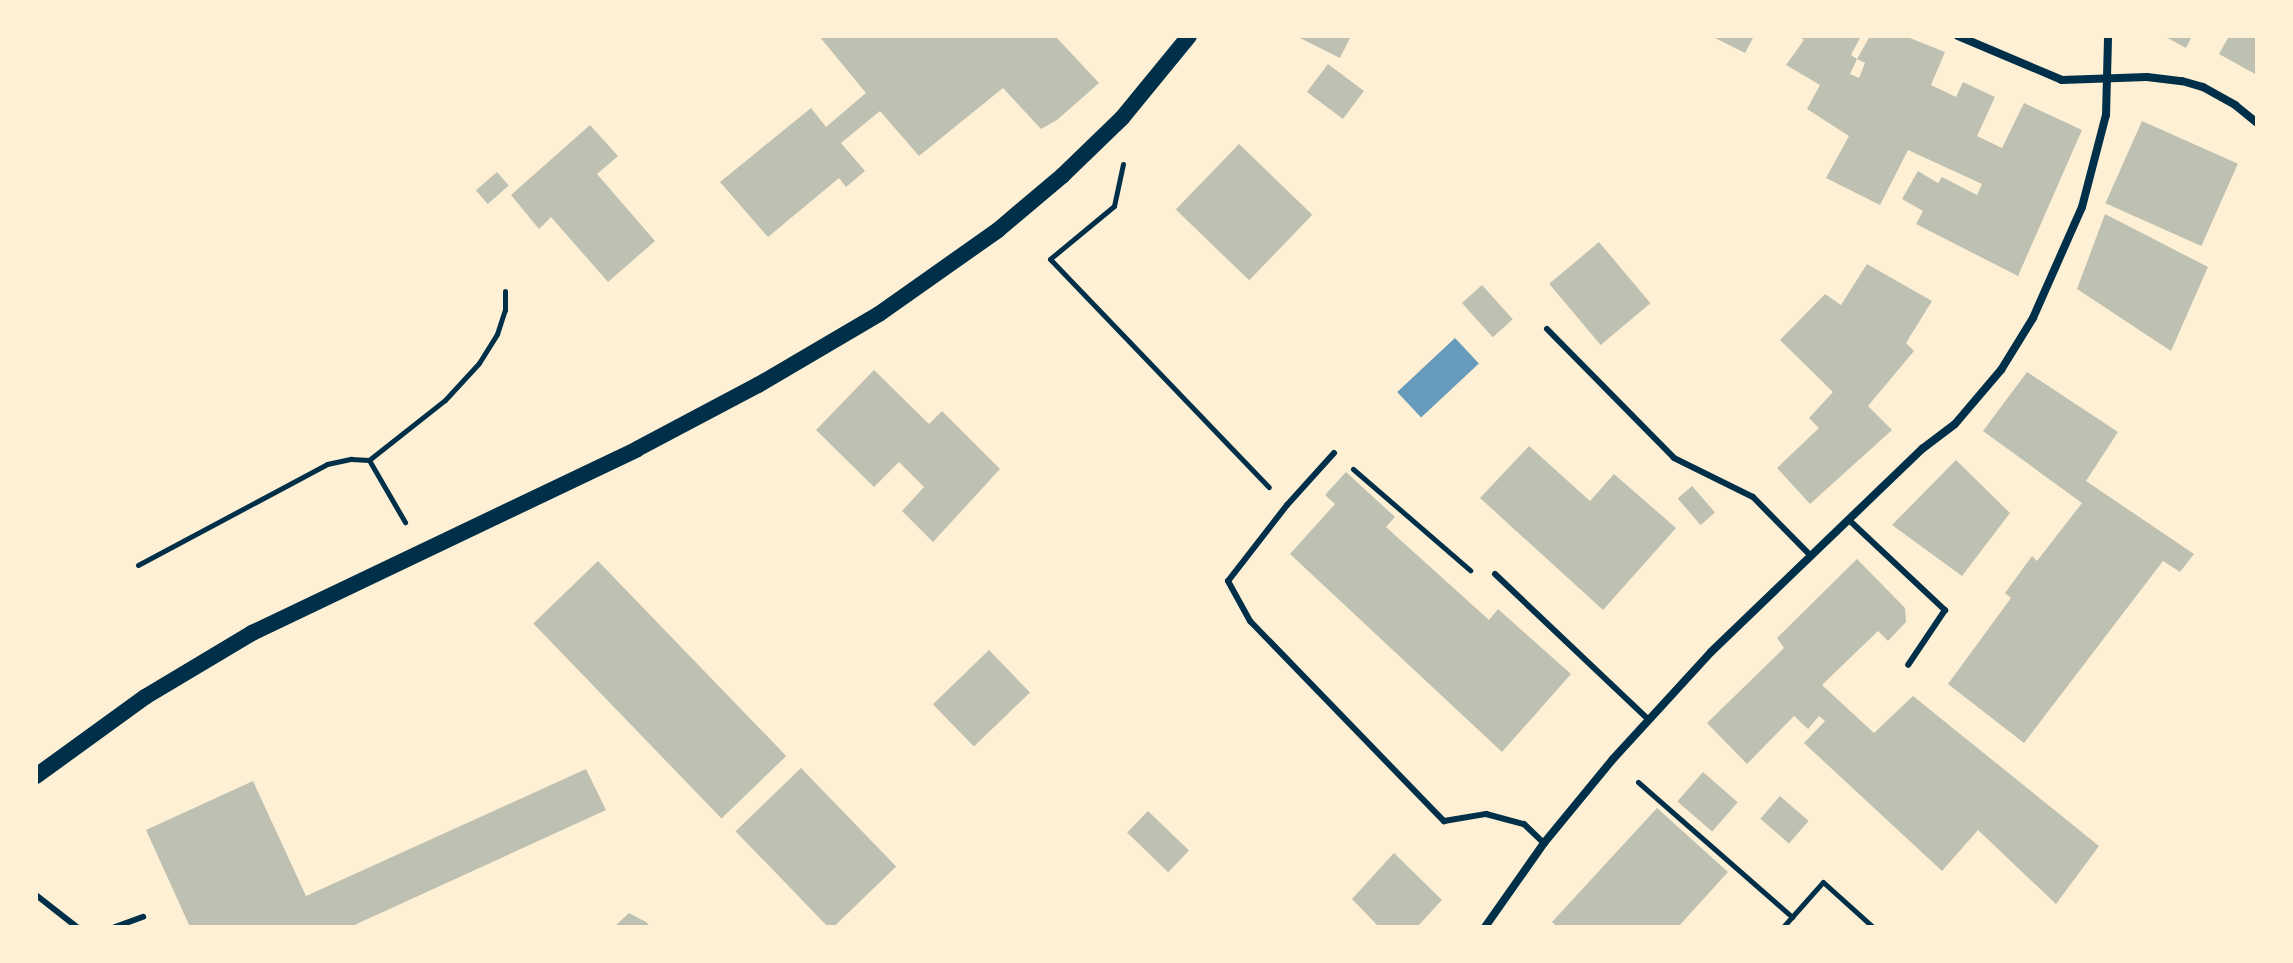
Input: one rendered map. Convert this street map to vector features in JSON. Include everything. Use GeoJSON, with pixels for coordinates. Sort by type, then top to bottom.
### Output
{"type":"FeatureCollection","features":[{"type":"Feature","properties":{"kind":"main road"},"geometry":{"type":"LineString","coordinates":[[36,776],[92,733],[202,661],[315,601],[690,422],[879,314],[998,230],[1062,176],[1122,118],[1189,36]]}},
{"type":"Feature","properties":{"kind":"street"},"geometry":{"type":"LineString","coordinates":[[1958,36],[2062,80],[2158,78],[2203,87],[2257,123]]}},
{"type":"Feature","properties":{"kind":"street"},"geometry":{"type":"LineString","coordinates":[[1485,927],[1544,843],[1711,652],[1976,402],[2033,318],[2082,207],[2106,115],[2108,36]]}},
{"type":"Feature","properties":{"kind":"lane"},"geometry":{"type":"LineString","coordinates":[[1547,329],[1674,458],[1753,497],[1811,556]]}},
{"type":"Feature","properties":{"kind":"lane"},"geometry":{"type":"LineString","coordinates":[[1334,453],[1287,505],[1228,581],[1250,621],[1444,821],[1486,814],[1524,824],[1544,843]]}},
{"type":"Feature","properties":{"kind":"lane"},"geometry":{"type":"LineString","coordinates":[[1849,520],[1945,610],[1908,665]]}},
{"type":"Feature","properties":{"kind":"lane"},"geometry":{"type":"LineString","coordinates":[[1495,574],[1649,720]]}},
{"type":"Feature","properties":{"kind":"lane"},"geometry":{"type":"LineString","coordinates":[[36,895],[77,927]]}},
{"type":"Feature","properties":{"kind":"lane"},"geometry":{"type":"LineString","coordinates":[[115,927],[143,917]]}},
{"type":"Feature","properties":{"kind":"path"},"geometry":{"type":"LineString","coordinates":[[1124,161],[1114,206],[1050,259],[1287,505]]}},
{"type":"Feature","properties":{"kind":"path"},"geometry":{"type":"LineString","coordinates":[[138,565],[327,464],[351,459],[369,460],[445,400],[479,363],[497,334],[505,310],[505,291]]}},
{"type":"Feature","properties":{"kind":"path"},"geometry":{"type":"LineString","coordinates":[[1334,453],[1474,574],[1495,574]]}},
{"type":"Feature","properties":{"kind":"path"},"geometry":{"type":"LineString","coordinates":[[369,460],[422,551]]}},
{"type":"Feature","properties":{"kind":"path"},"geometry":{"type":"LineString","coordinates":[[1638,782],[1792,917]]}},
{"type":"Feature","properties":{"kind":"path"},"geometry":{"type":"LineString","coordinates":[[1783,927],[1823,882],[1873,927]]}},
{"type":"Feature","properties":{"kind":"water"},"geometry":{"type":"Polygon","coordinates":[[[1455,338],[1479,364],[1421,417],[1397,392],[1455,338]]]}},
{"type":"Feature","properties":{"kind":"building"},"geometry":{"type":"Polygon","coordinates":[[[819,36],[1055,36],[1099,83],[1057,120],[1041,129],[1003,88],[919,156],[880,111],[841,143],[865,171],[846,187],[839,178],[768,237],[720,182],[811,108],[826,127],[866,93],[819,36]]]}},
{"type":"Feature","properties":{"kind":"building"},"geometry":{"type":"Polygon","coordinates":[[[1296,36],[1351,36],[1340,58],[1296,36]]]}},
{"type":"Feature","properties":{"kind":"building"},"geometry":{"type":"Polygon","coordinates":[[[1711,36],[1754,36],[1745,53],[1711,36]]]}},
{"type":"Feature","properties":{"kind":"building"},"geometry":{"type":"Polygon","coordinates":[[[1798,36],[1861,36],[1851,55],[1857,59],[1870,36],[1905,36],[1945,52],[1931,85],[1956,97],[1963,82],[1995,97],[1977,136],[2002,148],[2024,103],[2082,130],[2018,276],[1916,224],[1923,211],[1902,199],[1918,171],[1938,183],[1942,177],[1977,195],[1982,184],[1908,150],[1880,205],[1826,178],[1849,136],[1807,109],[1820,85],[1786,65],[1804,40],[1798,36]],[[1857,59],[1850,74],[1859,78],[1865,63],[1857,59]]]}},
{"type":"Feature","properties":{"kind":"building"},"geometry":{"type":"Polygon","coordinates":[[[2164,36],[2192,36],[2186,48],[2164,36]]]}},
{"type":"Feature","properties":{"kind":"building"},"geometry":{"type":"Polygon","coordinates":[[[2229,36],[2257,36],[2257,75],[2219,54],[2229,36]]]}},
{"type":"Feature","properties":{"kind":"building"},"geometry":{"type":"Polygon","coordinates":[[[1328,64],[1364,91],[1343,119],[1307,92],[1328,64]]]}},
{"type":"Feature","properties":{"kind":"building"},"geometry":{"type":"Polygon","coordinates":[[[2142,121],[2238,164],[2201,246],[2105,203],[2142,121]]]}},
{"type":"Feature","properties":{"kind":"building"},"geometry":{"type":"Polygon","coordinates":[[[590,125],[618,156],[597,174],[655,241],[608,282],[551,217],[539,229],[511,195],[590,125]]]}},
{"type":"Feature","properties":{"kind":"building"},"geometry":{"type":"Polygon","coordinates":[[[1239,144],[1312,215],[1249,280],[1176,209],[1239,144]]]}},
{"type":"Feature","properties":{"kind":"building"},"geometry":{"type":"Polygon","coordinates":[[[497,172],[509,186],[488,204],[476,190],[497,172]]]}},
{"type":"Feature","properties":{"kind":"building"},"geometry":{"type":"Polygon","coordinates":[[[2105,214],[2208,267],[2171,351],[2077,289],[2105,214]]]}},
{"type":"Feature","properties":{"kind":"building"},"geometry":{"type":"Polygon","coordinates":[[[1599,242],[1650,303],[1601,345],[1549,284],[1599,242]]]}},
{"type":"Feature","properties":{"kind":"building"},"geometry":{"type":"Polygon","coordinates":[[[1867,264],[1932,301],[1906,343],[1914,351],[1868,406],[1892,430],[1810,504],[1777,468],[1819,428],[1809,418],[1833,392],[1780,340],[1825,294],[1841,305],[1867,264]]]}},
{"type":"Feature","properties":{"kind":"building"},"geometry":{"type":"Polygon","coordinates":[[[1482,285],[1513,319],[1493,337],[1462,303],[1482,285]]]}},
{"type":"Feature","properties":{"kind":"building"},"geometry":{"type":"Polygon","coordinates":[[[874,370],[929,424],[942,411],[1000,469],[933,542],[902,511],[924,487],[899,462],[874,487],[816,430],[874,370]]]}},
{"type":"Feature","properties":{"kind":"building"},"geometry":{"type":"Polygon","coordinates":[[[2027,372],[2118,432],[2086,481],[2194,554],[2180,572],[2163,561],[2024,743],[1948,684],[2011,598],[2005,593],[2032,556],[2037,561],[2082,503],[1983,431],[2027,372]]]}},
{"type":"Feature","properties":{"kind":"building"},"geometry":{"type":"Polygon","coordinates":[[[1529,446],[1590,501],[1614,474],[1676,528],[1603,610],[1480,498],[1529,446]]]}},
{"type":"Feature","properties":{"kind":"building"},"geometry":{"type":"Polygon","coordinates":[[[1956,460],[2010,513],[1962,576],[1892,525],[1956,460]]]}},
{"type":"Feature","properties":{"kind":"building"},"geometry":{"type":"Polygon","coordinates":[[[1346,472],[1395,517],[1386,527],[1489,620],[1498,609],[1571,674],[1502,752],[1290,554],[1335,504],[1325,495],[1346,472]]]}},
{"type":"Feature","properties":{"kind":"building"},"geometry":{"type":"Polygon","coordinates":[[[1692,486],[1715,512],[1701,525],[1678,498],[1692,486]]]}},
{"type":"Feature","properties":{"kind":"building"},"geometry":{"type":"Polygon","coordinates":[[[1857,559],[1905,608],[1906,622],[1888,641],[1878,631],[1822,685],[1874,733],[1913,696],[2099,846],[2056,904],[1978,830],[1942,871],[1804,743],[1825,721],[1819,716],[1808,729],[1794,716],[1747,764],[1707,723],[1784,648],[1777,638],[1857,559]]]}},
{"type":"Feature","properties":{"kind":"building"},"geometry":{"type":"Polygon","coordinates":[[[598,561],[786,756],[722,818],[533,624],[598,561]]]}},
{"type":"Feature","properties":{"kind":"building"},"geometry":{"type":"Polygon","coordinates":[[[989,650],[1030,692],[974,747],[933,704],[989,650]]]}},
{"type":"Feature","properties":{"kind":"building"},"geometry":{"type":"Polygon","coordinates":[[[801,768],[896,867],[834,927],[828,927],[736,831],[801,768]]]}},
{"type":"Feature","properties":{"kind":"building"},"geometry":{"type":"Polygon","coordinates":[[[586,769],[606,810],[350,927],[190,927],[146,830],[253,781],[306,896],[586,769]]]}},
{"type":"Feature","properties":{"kind":"building"},"geometry":{"type":"Polygon","coordinates":[[[1703,772],[1738,802],[1712,832],[1677,801],[1703,772]]]}},
{"type":"Feature","properties":{"kind":"building"},"geometry":{"type":"Polygon","coordinates":[[[1780,796],[1809,821],[1789,844],[1760,819],[1780,796]]]}},
{"type":"Feature","properties":{"kind":"building"},"geometry":{"type":"Polygon","coordinates":[[[1657,808],[1728,872],[1678,927],[1557,927],[1552,922],[1657,808]]]}},
{"type":"Feature","properties":{"kind":"building"},"geometry":{"type":"Polygon","coordinates":[[[1148,811],[1189,851],[1168,872],[1127,833],[1148,811]]]}},
{"type":"Feature","properties":{"kind":"building"},"geometry":{"type":"Polygon","coordinates":[[[1394,853],[1442,900],[1417,927],[1379,927],[1352,899],[1394,853]]]}},
{"type":"Feature","properties":{"kind":"building"},"geometry":{"type":"Polygon","coordinates":[[[629,913],[646,922],[651,927],[614,927],[629,913]]]}}]}
